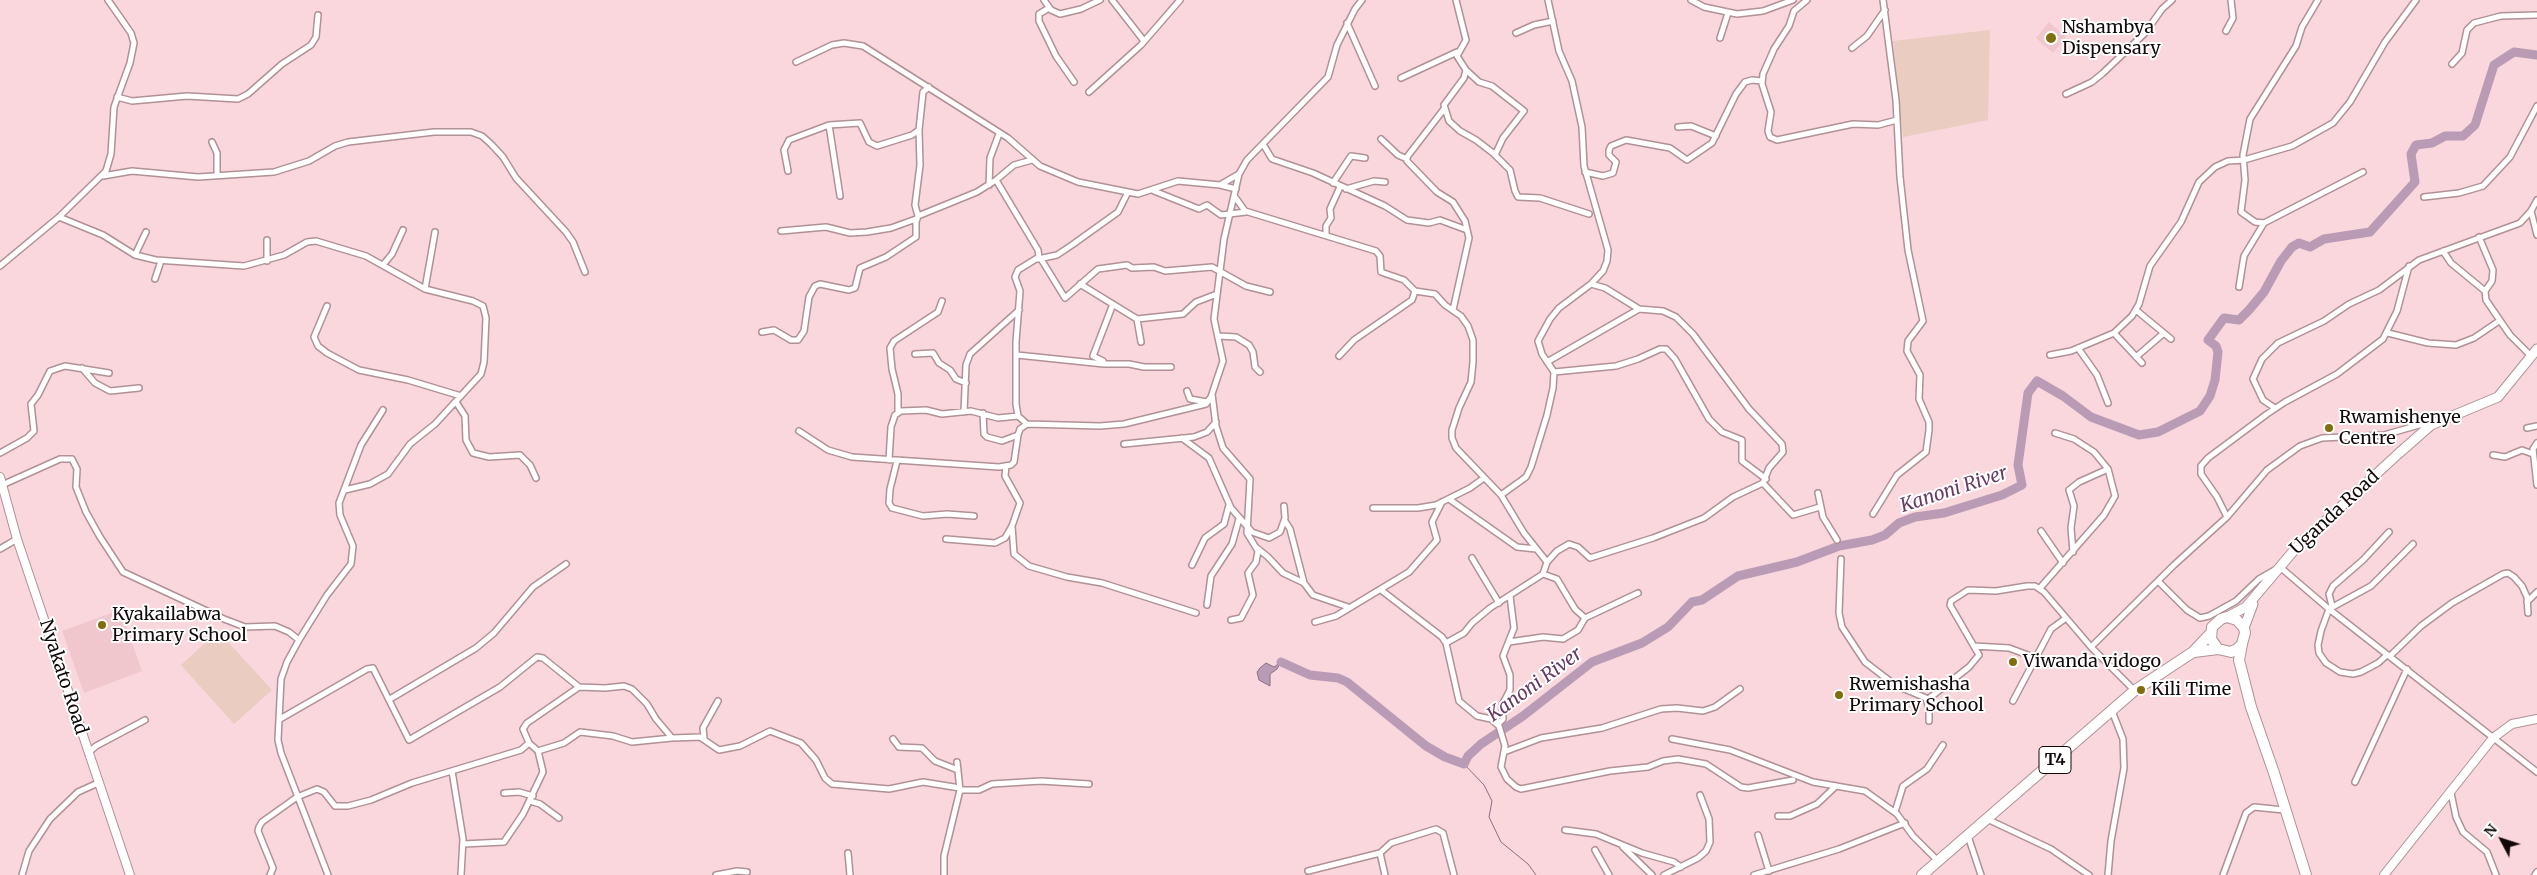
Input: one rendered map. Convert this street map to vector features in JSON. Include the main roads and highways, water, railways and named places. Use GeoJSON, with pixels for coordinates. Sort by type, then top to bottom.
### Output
{"type":"FeatureCollection","features":[{"type":"Feature","properties":{"kind":"highway"},"geometry":{"type":"LineString","coordinates":[[2226,617],[2237,620],[2244,628],[2245,639],[2242,644],[2239,660],[2284,810],[2306,875]]}},
{"type":"Feature","properties":{"kind":"highway","name":"T4"},"geometry":{"type":"LineString","coordinates":[[1922,875],[2134,691],[2193,652],[2211,633],[2216,622],[2226,617]]}},
{"type":"Feature","properties":{"kind":"highway"},"geometry":{"type":"LineString","coordinates":[[2211,633],[2211,639],[2242,670]]}},
{"type":"Feature","properties":{"kind":"highway","name":"T4"},"geometry":{"type":"LineString","coordinates":[[2193,652],[2221,650],[2231,652],[2242,644]]}},
{"type":"Feature","properties":{"kind":"main road","name":"Uganda Road"},"geometry":{"type":"LineString","coordinates":[[2226,617],[2242,611],[2256,597],[2280,566],[2431,425],[2498,397],[2534,353]]}},
{"type":"Feature","properties":{"kind":"main road","name":"Uganda Road"},"geometry":{"type":"LineString","coordinates":[[2244,628],[2256,597]]}},
{"type":"Feature","properties":{"kind":"waterway","name":"Kanoni River"},"geometry":{"type":"LineString","coordinates":[[1281,662],[1310,675],[1338,678],[1347,682],[1426,746],[1445,757],[1464,764],[1468,756],[1481,744],[1523,716],[1592,662],[1642,643],[1668,627],[1692,602],[1702,600],[1738,576],[1797,562],[1839,546],[1872,540],[1885,535],[1899,523],[1915,517],[1944,513],[2002,495],[2022,485],[2018,465],[2028,393],[2037,381],[2063,396],[2091,417],[2139,435],[2158,432],[2200,411],[2210,396],[2215,380],[2218,352],[2216,346],[2208,340],[2224,318],[2239,320],[2249,310],[2264,292],[2281,261],[2292,247],[2299,243],[2310,247],[2324,239],[2370,232],[2415,182],[2411,154],[2416,145],[2432,143],[2445,136],[2463,136],[2475,125],[2494,65],[2514,52],[2537,55]]}},
{"type":"Feature","properties":{"kind":"waterway"},"geometry":{"type":"LineString","coordinates":[[1464,764],[1484,785],[1492,801],[1489,817],[1501,842],[1528,864],[1536,875]]}},
{"type":"Feature","properties":{"kind":"place","name":"Nshambya Dispensary"},"geometry":{"type":"Point","coordinates":[2051,38]}},
{"type":"Feature","properties":{"kind":"place","name":"Rwamishenye Centre"},"geometry":{"type":"Point","coordinates":[2329,428]}},
{"type":"Feature","properties":{"kind":"place","name":"Kyakailabwa Primary School"},"geometry":{"type":"Point","coordinates":[102,625]}},
{"type":"Feature","properties":{"kind":"place","name":"Viwanda vidogo"},"geometry":{"type":"Point","coordinates":[2013,662]}},
{"type":"Feature","properties":{"kind":"place","name":"Kili Time"},"geometry":{"type":"Point","coordinates":[2141,690]}},
{"type":"Feature","properties":{"kind":"place","name":"Rwemishasha Primary School"},"geometry":{"type":"Point","coordinates":[1839,695]}}]}
